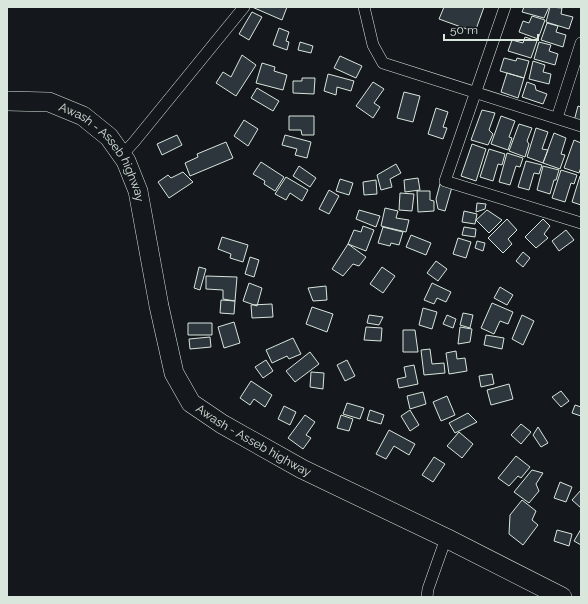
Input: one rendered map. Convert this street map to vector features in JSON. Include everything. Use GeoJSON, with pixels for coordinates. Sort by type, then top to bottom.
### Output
{"type":"FeatureCollection","features":[{"type":"Feature","properties":{"kind":"highway","name":"Awash - Asseb highway"},"geometry":{"type":"LineString","coordinates":[[7,101],[49,102],[83,116],[108,137],[126,161],[138,191],[159,306],[174,373],[191,403],[222,424],[302,469],[446,538],[562,597]]}},
{"type":"Feature","properties":{"kind":"street"},"geometry":{"type":"LineString","coordinates":[[122,155],[244,7]]}},
{"type":"Feature","properties":{"kind":"street"},"geometry":{"type":"LineString","coordinates":[[364,7],[373,45],[383,63],[581,126]]}},
{"type":"Feature","properties":{"kind":"street"},"geometry":{"type":"LineString","coordinates":[[505,7],[446,181],[581,223]]}},
{"type":"Feature","properties":{"kind":"street"},"geometry":{"type":"LineString","coordinates":[[557,118],[581,43]]}},
{"type":"Feature","properties":{"kind":"street"},"geometry":{"type":"LineString","coordinates":[[427,597],[428,589],[446,538]]}},
{"type":"Feature","properties":{"kind":"building"},"geometry":{"type":"Polygon","coordinates":[[[252,7],[287,7],[282,20],[252,7]]]}},
{"type":"Feature","properties":{"kind":"building"},"geometry":{"type":"Polygon","coordinates":[[[444,7],[484,7],[475,32],[439,19],[444,7]]]}},
{"type":"Feature","properties":{"kind":"building"},"geometry":{"type":"Polygon","coordinates":[[[524,7],[549,7],[544,18],[522,12],[524,7]]]}},
{"type":"Feature","properties":{"kind":"building"},"geometry":{"type":"Polygon","coordinates":[[[550,7],[562,8],[561,14],[573,17],[569,29],[546,22],[550,7]]]}},
{"type":"Feature","properties":{"kind":"building"},"geometry":{"type":"Polygon","coordinates":[[[252,12],[262,17],[249,40],[239,34],[252,12]]]}},
{"type":"Feature","properties":{"kind":"building"},"geometry":{"type":"Polygon","coordinates":[[[532,16],[545,20],[538,39],[519,32],[523,21],[529,23],[532,16]]]}},
{"type":"Feature","properties":{"kind":"building"},"geometry":{"type":"Polygon","coordinates":[[[547,23],[558,26],[556,32],[566,35],[563,47],[541,40],[547,23]]]}},
{"type":"Feature","properties":{"kind":"building"},"geometry":{"type":"Polygon","coordinates":[[[279,28],[289,32],[286,41],[289,42],[287,50],[273,45],[279,28]]]}},
{"type":"Feature","properties":{"kind":"building"},"geometry":{"type":"Polygon","coordinates":[[[525,37],[537,41],[531,58],[508,51],[512,40],[523,43],[525,37]]]}},
{"type":"Feature","properties":{"kind":"building"},"geometry":{"type":"Polygon","coordinates":[[[300,42],[313,46],[311,53],[298,50],[300,42]]]}},
{"type":"Feature","properties":{"kind":"building"},"geometry":{"type":"Polygon","coordinates":[[[539,42],[551,45],[549,51],[558,54],[555,65],[534,59],[539,42]]]}},
{"type":"Feature","properties":{"kind":"building"},"geometry":{"type":"Polygon","coordinates":[[[242,55],[256,65],[236,96],[216,83],[223,72],[231,77],[242,55]]]}},
{"type":"Feature","properties":{"kind":"building"},"geometry":{"type":"Polygon","coordinates":[[[340,56],[362,66],[356,78],[334,68],[340,56]]]}},
{"type":"Feature","properties":{"kind":"building"},"geometry":{"type":"Polygon","coordinates":[[[504,58],[516,61],[517,58],[529,61],[524,78],[500,71],[504,58]]]}},
{"type":"Feature","properties":{"kind":"building"},"geometry":{"type":"Polygon","coordinates":[[[533,61],[545,65],[543,72],[551,74],[549,84],[529,79],[533,61]]]}},
{"type":"Feature","properties":{"kind":"building"},"geometry":{"type":"Polygon","coordinates":[[[262,63],[275,67],[274,71],[287,75],[283,90],[256,83],[262,63]]]}},
{"type":"Feature","properties":{"kind":"building"},"geometry":{"type":"Polygon","coordinates":[[[507,73],[524,78],[518,98],[501,92],[507,73]]]}},
{"type":"Feature","properties":{"kind":"building"},"geometry":{"type":"Polygon","coordinates":[[[328,74],[354,81],[351,91],[337,87],[336,95],[324,91],[328,74]]]}},
{"type":"Feature","properties":{"kind":"building"},"geometry":{"type":"Polygon","coordinates":[[[302,78],[315,78],[314,94],[293,93],[293,81],[302,81],[302,78]]]}},
{"type":"Feature","properties":{"kind":"building"},"geometry":{"type":"Polygon","coordinates":[[[373,82],[384,89],[374,103],[380,107],[373,118],[356,106],[373,82]]]}},
{"type":"Feature","properties":{"kind":"building"},"geometry":{"type":"Polygon","coordinates":[[[527,82],[535,85],[536,90],[547,94],[543,104],[522,97],[527,82]]]}},
{"type":"Feature","properties":{"kind":"building"},"geometry":{"type":"Polygon","coordinates":[[[257,88],[279,101],[273,111],[251,98],[257,88]]]}},
{"type":"Feature","properties":{"kind":"building"},"geometry":{"type":"Polygon","coordinates":[[[404,92],[420,96],[413,122],[397,118],[404,92]]]}},
{"type":"Feature","properties":{"kind":"building"},"geometry":{"type":"Polygon","coordinates":[[[578,106],[581,107],[581,123],[574,121],[578,106]]]}},
{"type":"Feature","properties":{"kind":"building"},"geometry":{"type":"Polygon","coordinates":[[[436,108],[448,112],[443,127],[447,128],[443,139],[428,134],[436,108]]]}},
{"type":"Feature","properties":{"kind":"building"},"geometry":{"type":"Polygon","coordinates":[[[482,110],[495,113],[489,130],[493,134],[488,145],[471,140],[482,110]]]}},
{"type":"Feature","properties":{"kind":"building"},"geometry":{"type":"Polygon","coordinates":[[[289,116],[314,116],[314,135],[302,135],[301,130],[289,130],[289,116]]]}},
{"type":"Feature","properties":{"kind":"building"},"geometry":{"type":"Polygon","coordinates":[[[501,116],[515,121],[509,137],[512,138],[508,150],[491,144],[501,116]]]}},
{"type":"Feature","properties":{"kind":"building"},"geometry":{"type":"Polygon","coordinates":[[[244,120],[258,129],[248,146],[234,136],[244,120]]]}},
{"type":"Feature","properties":{"kind":"building"},"geometry":{"type":"Polygon","coordinates":[[[519,124],[532,128],[527,141],[529,144],[525,157],[509,151],[519,124]]]}},
{"type":"Feature","properties":{"kind":"building"},"geometry":{"type":"Polygon","coordinates":[[[536,128],[548,132],[542,149],[548,150],[543,163],[527,157],[536,128]]]}},
{"type":"Feature","properties":{"kind":"building"},"geometry":{"type":"Polygon","coordinates":[[[554,133],[566,138],[561,154],[565,155],[560,169],[543,163],[554,133]]]}},
{"type":"Feature","properties":{"kind":"building"},"geometry":{"type":"Polygon","coordinates":[[[177,135],[182,145],[162,155],[157,144],[177,135]]]}},
{"type":"Feature","properties":{"kind":"building"},"geometry":{"type":"Polygon","coordinates":[[[285,135],[311,142],[307,158],[295,155],[297,149],[282,145],[285,135]]]}},
{"type":"Feature","properties":{"kind":"building"},"geometry":{"type":"Polygon","coordinates":[[[574,140],[581,143],[581,167],[579,173],[564,168],[574,140]]]}},
{"type":"Feature","properties":{"kind":"building"},"geometry":{"type":"Polygon","coordinates":[[[226,142],[233,158],[190,176],[185,163],[198,157],[197,154],[226,142]]]}},
{"type":"Feature","properties":{"kind":"building"},"geometry":{"type":"Polygon","coordinates":[[[472,144],[486,149],[476,181],[461,176],[472,144]]]}},
{"type":"Feature","properties":{"kind":"building"},"geometry":{"type":"Polygon","coordinates":[[[489,149],[505,154],[502,165],[498,164],[493,181],[480,177],[489,149]]]}},
{"type":"Feature","properties":{"kind":"building"},"geometry":{"type":"Polygon","coordinates":[[[507,153],[523,158],[520,167],[516,166],[510,185],[499,182],[507,153]]]}},
{"type":"Feature","properties":{"kind":"building"},"geometry":{"type":"Polygon","coordinates":[[[526,161],[542,165],[539,174],[534,173],[529,190],[518,187],[526,161]]]}},
{"type":"Feature","properties":{"kind":"building"},"geometry":{"type":"Polygon","coordinates":[[[261,162],[284,177],[275,191],[264,184],[265,181],[253,174],[261,162]]]}},
{"type":"Feature","properties":{"kind":"building"},"geometry":{"type":"Polygon","coordinates":[[[396,164],[401,173],[390,179],[392,187],[381,190],[377,175],[396,164]]]}},
{"type":"Feature","properties":{"kind":"building"},"geometry":{"type":"Polygon","coordinates":[[[299,166],[316,178],[310,187],[293,176],[299,166]]]}},
{"type":"Feature","properties":{"kind":"building"},"geometry":{"type":"Polygon","coordinates":[[[543,166],[559,170],[550,194],[537,190],[543,166]]]}},
{"type":"Feature","properties":{"kind":"building"},"geometry":{"type":"Polygon","coordinates":[[[561,170],[577,175],[574,184],[571,183],[565,202],[552,198],[561,170]]]}},
{"type":"Feature","properties":{"kind":"building"},"geometry":{"type":"Polygon","coordinates":[[[183,172],[193,182],[169,198],[158,182],[168,175],[171,178],[183,172]]]}},
{"type":"Feature","properties":{"kind":"building"},"geometry":{"type":"Polygon","coordinates":[[[580,176],[581,177],[581,205],[572,202],[580,176]]]}},
{"type":"Feature","properties":{"kind":"building"},"geometry":{"type":"Polygon","coordinates":[[[286,177],[308,190],[302,201],[290,193],[286,200],[275,194],[286,177]]]}},
{"type":"Feature","properties":{"kind":"building"},"geometry":{"type":"Polygon","coordinates":[[[418,178],[420,190],[405,192],[404,180],[418,178]]]}},
{"type":"Feature","properties":{"kind":"building"},"geometry":{"type":"Polygon","coordinates":[[[340,179],[353,183],[349,195],[336,191],[340,179]]]}},
{"type":"Feature","properties":{"kind":"building"},"geometry":{"type":"Polygon","coordinates":[[[376,180],[377,194],[364,195],[363,182],[376,180]]]}},
{"type":"Feature","properties":{"kind":"building"},"geometry":{"type":"Polygon","coordinates":[[[440,184],[452,187],[445,211],[438,209],[436,199],[440,184]]]}},
{"type":"Feature","properties":{"kind":"building"},"geometry":{"type":"Polygon","coordinates":[[[329,190],[339,196],[329,214],[319,209],[329,190]]]}},
{"type":"Feature","properties":{"kind":"building"},"geometry":{"type":"Polygon","coordinates":[[[417,191],[430,191],[430,200],[434,201],[434,211],[418,212],[417,191]]]}},
{"type":"Feature","properties":{"kind":"building"},"geometry":{"type":"Polygon","coordinates":[[[400,193],[414,194],[412,211],[399,210],[400,193]]]}},
{"type":"Feature","properties":{"kind":"building"},"geometry":{"type":"Polygon","coordinates":[[[477,203],[486,204],[485,209],[476,212],[477,203]]]}},
{"type":"Feature","properties":{"kind":"building"},"geometry":{"type":"Polygon","coordinates":[[[385,208],[398,211],[396,218],[409,220],[406,232],[381,226],[385,208]]]}},
{"type":"Feature","properties":{"kind":"building"},"geometry":{"type":"Polygon","coordinates":[[[359,210],[380,216],[376,227],[356,219],[359,210]]]}},
{"type":"Feature","properties":{"kind":"building"},"geometry":{"type":"Polygon","coordinates":[[[487,210],[502,220],[489,233],[476,220],[487,210]]]}},
{"type":"Feature","properties":{"kind":"building"},"geometry":{"type":"Polygon","coordinates":[[[464,211],[477,214],[475,224],[462,222],[464,211]]]}},
{"type":"Feature","properties":{"kind":"building"},"geometry":{"type":"Polygon","coordinates":[[[507,219],[517,230],[508,239],[512,244],[503,253],[488,238],[507,219]]]}},
{"type":"Feature","properties":{"kind":"building"},"geometry":{"type":"Polygon","coordinates":[[[543,219],[550,226],[544,234],[548,238],[536,248],[525,237],[543,219]]]}},
{"type":"Feature","properties":{"kind":"building"},"geometry":{"type":"Polygon","coordinates":[[[363,226],[374,230],[366,251],[348,244],[354,230],[361,232],[363,226]]]}},
{"type":"Feature","properties":{"kind":"building"},"geometry":{"type":"Polygon","coordinates":[[[383,227],[403,232],[399,245],[391,243],[390,246],[378,243],[383,227]]]}},
{"type":"Feature","properties":{"kind":"building"},"geometry":{"type":"Polygon","coordinates":[[[464,227],[476,229],[475,237],[462,235],[464,227]]]}},
{"type":"Feature","properties":{"kind":"building"},"geometry":{"type":"Polygon","coordinates":[[[566,230],[574,240],[559,251],[552,241],[566,230]]]}},
{"type":"Feature","properties":{"kind":"building"},"geometry":{"type":"Polygon","coordinates":[[[411,235],[431,243],[426,255],[406,247],[411,235]]]}},
{"type":"Feature","properties":{"kind":"building"},"geometry":{"type":"Polygon","coordinates":[[[222,237],[248,245],[243,262],[230,258],[231,254],[218,249],[222,237]]]}},
{"type":"Feature","properties":{"kind":"building"},"geometry":{"type":"Polygon","coordinates":[[[458,238],[471,242],[466,258],[453,254],[458,238]]]}},
{"type":"Feature","properties":{"kind":"building"},"geometry":{"type":"Polygon","coordinates":[[[477,241],[485,243],[483,251],[475,248],[477,241]]]}},
{"type":"Feature","properties":{"kind":"building"},"geometry":{"type":"Polygon","coordinates":[[[348,244],[366,257],[359,266],[353,264],[343,276],[332,269],[348,244]]]}},
{"type":"Feature","properties":{"kind":"building"},"geometry":{"type":"Polygon","coordinates":[[[523,252],[530,258],[523,267],[516,261],[523,252]]]}},
{"type":"Feature","properties":{"kind":"building"},"geometry":{"type":"Polygon","coordinates":[[[250,257],[259,260],[254,277],[245,274],[250,257]]]}},
{"type":"Feature","properties":{"kind":"building"},"geometry":{"type":"Polygon","coordinates":[[[436,261],[447,269],[438,281],[427,273],[436,261]]]}},
{"type":"Feature","properties":{"kind":"building"},"geometry":{"type":"Polygon","coordinates":[[[199,267],[206,269],[200,290],[194,288],[199,267]]]}},
{"type":"Feature","properties":{"kind":"building"},"geometry":{"type":"Polygon","coordinates":[[[382,267],[395,276],[383,293],[370,284],[382,267]]]}},
{"type":"Feature","properties":{"kind":"building"},"geometry":{"type":"Polygon","coordinates":[[[206,276],[237,277],[235,301],[223,299],[223,290],[206,289],[206,276]]]}},
{"type":"Feature","properties":{"kind":"building"},"geometry":{"type":"Polygon","coordinates":[[[249,283],[262,288],[257,306],[243,301],[249,283]]]}},
{"type":"Feature","properties":{"kind":"building"},"geometry":{"type":"Polygon","coordinates":[[[432,283],[451,292],[446,302],[437,298],[434,304],[424,300],[432,283]]]}},
{"type":"Feature","properties":{"kind":"building"},"geometry":{"type":"Polygon","coordinates":[[[326,286],[327,300],[313,301],[308,288],[326,286]]]}},
{"type":"Feature","properties":{"kind":"building"},"geometry":{"type":"Polygon","coordinates":[[[500,287],[513,295],[507,305],[494,298],[500,287]]]}},
{"type":"Feature","properties":{"kind":"building"},"geometry":{"type":"Polygon","coordinates":[[[221,300],[235,301],[234,314],[220,313],[221,300]]]}},
{"type":"Feature","properties":{"kind":"building"},"geometry":{"type":"Polygon","coordinates":[[[492,303],[513,312],[508,324],[500,321],[494,334],[481,328],[492,303]]]}},
{"type":"Feature","properties":{"kind":"building"},"geometry":{"type":"Polygon","coordinates":[[[272,304],[273,317],[252,318],[251,305],[272,304]]]}},
{"type":"Feature","properties":{"kind":"building"},"geometry":{"type":"Polygon","coordinates":[[[312,307],[333,314],[327,332],[306,324],[312,307]]]}},
{"type":"Feature","properties":{"kind":"building"},"geometry":{"type":"Polygon","coordinates":[[[423,308],[437,312],[432,329],[419,325],[423,308]]]}},
{"type":"Feature","properties":{"kind":"building"},"geometry":{"type":"Polygon","coordinates":[[[463,313],[473,315],[470,328],[460,325],[463,313]]]}},
{"type":"Feature","properties":{"kind":"building"},"geometry":{"type":"Polygon","coordinates":[[[369,315],[383,317],[379,325],[367,323],[369,315]]]}},
{"type":"Feature","properties":{"kind":"building"},"geometry":{"type":"Polygon","coordinates":[[[447,315],[456,319],[453,328],[443,324],[447,315]]]}},
{"type":"Feature","properties":{"kind":"building"},"geometry":{"type":"Polygon","coordinates":[[[522,315],[534,321],[523,345],[512,339],[522,315]]]}},
{"type":"Feature","properties":{"kind":"building"},"geometry":{"type":"Polygon","coordinates":[[[234,322],[240,343],[224,348],[218,327],[234,322]]]}},
{"type":"Feature","properties":{"kind":"building"},"geometry":{"type":"Polygon","coordinates":[[[188,323],[212,323],[212,335],[188,335],[188,323]]]}},
{"type":"Feature","properties":{"kind":"building"},"geometry":{"type":"Polygon","coordinates":[[[366,327],[382,328],[381,341],[364,340],[366,327]]]}},
{"type":"Feature","properties":{"kind":"building"},"geometry":{"type":"Polygon","coordinates":[[[460,327],[472,329],[470,342],[458,344],[460,327]]]}},
{"type":"Feature","properties":{"kind":"building"},"geometry":{"type":"Polygon","coordinates":[[[403,330],[415,330],[418,352],[403,352],[403,330]]]}},
{"type":"Feature","properties":{"kind":"building"},"geometry":{"type":"Polygon","coordinates":[[[486,335],[504,338],[502,349],[484,345],[486,335]]]}},
{"type":"Feature","properties":{"kind":"building"},"geometry":{"type":"Polygon","coordinates":[[[210,337],[211,347],[190,349],[189,339],[210,337]]]}},
{"type":"Feature","properties":{"kind":"building"},"geometry":{"type":"Polygon","coordinates":[[[293,338],[301,354],[289,359],[287,356],[272,363],[266,350],[293,338]]]}},
{"type":"Feature","properties":{"kind":"building"},"geometry":{"type":"Polygon","coordinates":[[[430,349],[432,364],[444,363],[445,373],[424,375],[421,350],[430,349]]]}},
{"type":"Feature","properties":{"kind":"building"},"geometry":{"type":"Polygon","coordinates":[[[456,351],[457,359],[465,358],[467,371],[449,374],[446,353],[456,351]]]}},
{"type":"Feature","properties":{"kind":"building"},"geometry":{"type":"Polygon","coordinates":[[[310,352],[319,364],[295,382],[286,371],[310,352]]]}},
{"type":"Feature","properties":{"kind":"building"},"geometry":{"type":"Polygon","coordinates":[[[266,360],[273,371],[263,378],[255,367],[266,360]]]}},
{"type":"Feature","properties":{"kind":"building"},"geometry":{"type":"Polygon","coordinates":[[[347,360],[355,376],[345,381],[337,365],[347,360]]]}},
{"type":"Feature","properties":{"kind":"building"},"geometry":{"type":"Polygon","coordinates":[[[414,365],[418,384],[399,388],[397,379],[406,377],[404,367],[414,365]]]}},
{"type":"Feature","properties":{"kind":"building"},"geometry":{"type":"Polygon","coordinates":[[[311,372],[324,373],[323,389],[310,387],[311,372]]]}},
{"type":"Feature","properties":{"kind":"building"},"geometry":{"type":"Polygon","coordinates":[[[492,374],[494,384],[481,387],[479,376],[492,374]]]}},
{"type":"Feature","properties":{"kind":"building"},"geometry":{"type":"Polygon","coordinates":[[[251,381],[272,395],[265,407],[254,399],[250,405],[240,398],[251,381]]]}},
{"type":"Feature","properties":{"kind":"building"},"geometry":{"type":"Polygon","coordinates":[[[509,384],[513,399],[491,405],[487,390],[509,384]]]}},
{"type":"Feature","properties":{"kind":"building"},"geometry":{"type":"Polygon","coordinates":[[[561,391],[569,401],[561,407],[552,397],[561,391]]]}},
{"type":"Feature","properties":{"kind":"building"},"geometry":{"type":"Polygon","coordinates":[[[423,392],[426,404],[410,409],[407,396],[423,392]]]}},
{"type":"Feature","properties":{"kind":"building"},"geometry":{"type":"Polygon","coordinates":[[[447,396],[455,415],[441,421],[433,402],[447,396]]]}},
{"type":"Feature","properties":{"kind":"building"},"geometry":{"type":"Polygon","coordinates":[[[347,403],[364,408],[360,419],[343,414],[347,403]]]}},
{"type":"Feature","properties":{"kind":"building"},"geometry":{"type":"Polygon","coordinates":[[[575,405],[581,407],[581,416],[572,413],[575,405]]]}},
{"type":"Feature","properties":{"kind":"building"},"geometry":{"type":"Polygon","coordinates":[[[284,406],[296,412],[290,425],[278,419],[284,406]]]}},
{"type":"Feature","properties":{"kind":"building"},"geometry":{"type":"Polygon","coordinates":[[[370,410],[384,415],[381,424],[367,420],[370,410]]]}},
{"type":"Feature","properties":{"kind":"building"},"geometry":{"type":"Polygon","coordinates":[[[410,410],[419,425],[410,431],[401,416],[410,410]]]}},
{"type":"Feature","properties":{"kind":"building"},"geometry":{"type":"Polygon","coordinates":[[[468,413],[477,422],[455,433],[449,423],[468,413]]]}},
{"type":"Feature","properties":{"kind":"building"},"geometry":{"type":"Polygon","coordinates":[[[305,415],[315,422],[306,435],[311,438],[303,449],[288,438],[305,415]]]}},
{"type":"Feature","properties":{"kind":"building"},"geometry":{"type":"Polygon","coordinates":[[[341,415],[353,419],[349,431],[337,428],[341,415]]]}},
{"type":"Feature","properties":{"kind":"building"},"geometry":{"type":"Polygon","coordinates":[[[521,424],[531,432],[521,444],[511,435],[521,424]]]}},
{"type":"Feature","properties":{"kind":"building"},"geometry":{"type":"Polygon","coordinates":[[[538,427],[548,443],[541,447],[533,435],[538,427]]]}},
{"type":"Feature","properties":{"kind":"building"},"geometry":{"type":"Polygon","coordinates":[[[389,430],[415,444],[409,455],[394,446],[386,459],[376,454],[389,430]]]}},
{"type":"Feature","properties":{"kind":"building"},"geometry":{"type":"Polygon","coordinates":[[[459,432],[473,444],[462,458],[447,446],[459,432]]]}},
{"type":"Feature","properties":{"kind":"building"},"geometry":{"type":"Polygon","coordinates":[[[516,456],[530,467],[521,478],[518,476],[509,486],[498,478],[516,456]]]}},
{"type":"Feature","properties":{"kind":"building"},"geometry":{"type":"Polygon","coordinates":[[[434,457],[445,464],[433,482],[422,475],[434,457]]]}},
{"type":"Feature","properties":{"kind":"building"},"geometry":{"type":"Polygon","coordinates":[[[532,470],[543,473],[536,484],[539,491],[529,503],[514,492],[532,470]]]}},
{"type":"Feature","properties":{"kind":"building"},"geometry":{"type":"Polygon","coordinates":[[[560,482],[572,487],[566,502],[554,498],[560,482]]]}},
{"type":"Feature","properties":{"kind":"building"},"geometry":{"type":"Polygon","coordinates":[[[581,490],[581,508],[572,500],[581,490]]]}},
{"type":"Feature","properties":{"kind":"building"},"geometry":{"type":"Polygon","coordinates":[[[522,500],[536,511],[532,520],[538,525],[523,545],[509,534],[510,515],[522,500]]]}},
{"type":"Feature","properties":{"kind":"building"},"geometry":{"type":"Polygon","coordinates":[[[581,529],[581,545],[574,541],[581,529]]]}},
{"type":"Feature","properties":{"kind":"building"},"geometry":{"type":"Polygon","coordinates":[[[557,530],[572,534],[569,546],[554,541],[557,530]]]}}]}
